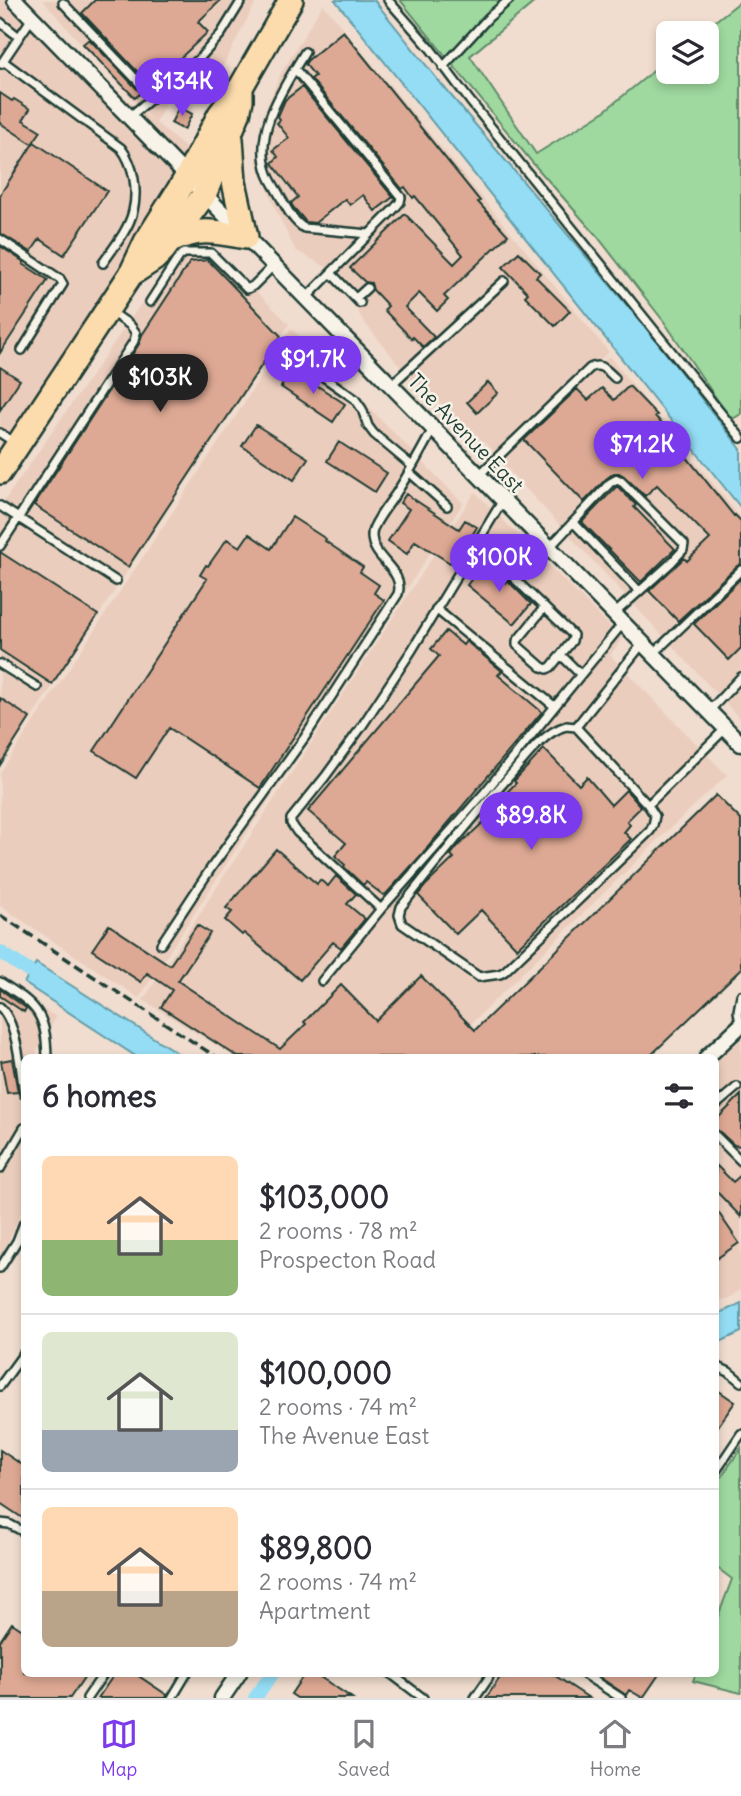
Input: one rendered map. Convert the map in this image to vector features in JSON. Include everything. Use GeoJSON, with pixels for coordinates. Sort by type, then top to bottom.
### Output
{"type":"FeatureCollection","features":[{"type":"Feature","properties":{"kind":"main road"},"geometry":{"type":"LineString","coordinates":[[0,472],[9,439],[107,310],[131,274],[146,242],[187,177],[220,114],[241,87],[291,0]]}},
{"type":"Feature","properties":{"kind":"main road"},"geometry":{"type":"LineString","coordinates":[[131,274],[154,259],[173,240],[204,195],[231,135],[241,100],[241,87]]}},
{"type":"Feature","properties":{"kind":"main road"},"geometry":{"type":"LineString","coordinates":[[173,240],[191,232],[209,231],[246,237],[234,182],[231,135]]}},
{"type":"Feature","properties":{"kind":"street","name":"The Avenue East"},"geometry":{"type":"LineString","coordinates":[[15,0],[741,744]]}},
{"type":"Feature","properties":{"kind":"street"},"geometry":{"type":"LineString","coordinates":[[710,1054],[740,1025]]}},
{"type":"Feature","properties":{"kind":"street"},"geometry":{"type":"LineString","coordinates":[[228,1696],[233,1677]]}},
{"type":"Feature","properties":{"kind":"lane"},"geometry":{"type":"LineString","coordinates":[[129,117],[212,46],[242,0]]}},
{"type":"Feature","properties":{"kind":"lane"},"geometry":{"type":"LineString","coordinates":[[388,0],[741,438]]}},
{"type":"Feature","properties":{"kind":"lane"},"geometry":{"type":"LineString","coordinates":[[443,67],[489,17],[509,0]]}},
{"type":"Feature","properties":{"kind":"lane"},"geometry":{"type":"LineString","coordinates":[[64,2],[153,97]]}},
{"type":"Feature","properties":{"kind":"lane"},"geometry":{"type":"LineString","coordinates":[[32,18],[1,63],[121,148],[131,165],[135,191],[133,211],[123,233],[103,263]]}},
{"type":"Feature","properties":{"kind":"lane"},"geometry":{"type":"LineString","coordinates":[[0,22],[19,37]]}},
{"type":"Feature","properties":{"kind":"lane"},"geometry":{"type":"LineString","coordinates":[[305,52],[278,98],[267,125],[264,157],[268,175],[291,215],[303,228],[369,234]]}},
{"type":"Feature","properties":{"kind":"lane"},"geometry":{"type":"LineString","coordinates":[[295,69],[401,197],[400,202],[306,299]]}},
{"type":"Feature","properties":{"kind":"lane"},"geometry":{"type":"LineString","coordinates":[[0,239],[60,279],[63,284],[22,350]]}},
{"type":"Feature","properties":{"kind":"lane"},"geometry":{"type":"LineString","coordinates":[[150,302],[184,253],[211,253],[247,289],[273,266]]}},
{"type":"Feature","properties":{"kind":"lane"},"geometry":{"type":"LineString","coordinates":[[331,273],[358,301],[367,288]]}},
{"type":"Feature","properties":{"kind":"lane"},"geometry":{"type":"LineString","coordinates":[[390,385],[504,281]]}},
{"type":"Feature","properties":{"kind":"lane"},"geometry":{"type":"LineString","coordinates":[[0,546],[134,341],[136,333],[130,325],[107,310]]}},
{"type":"Feature","properties":{"kind":"lane"},"geometry":{"type":"LineString","coordinates":[[308,366],[355,399],[374,433],[447,506]]}},
{"type":"Feature","properties":{"kind":"lane"},"geometry":{"type":"LineString","coordinates":[[479,476],[590,368],[601,366],[615,378]]}},
{"type":"Feature","properties":{"kind":"lane"},"geometry":{"type":"LineString","coordinates":[[161,944],[211,868],[305,737],[398,594],[399,580],[378,554],[372,542],[372,534],[433,429]]}},
{"type":"Feature","properties":{"kind":"lane"},"geometry":{"type":"LineString","coordinates":[[322,981],[381,909],[485,792],[580,674],[639,591],[684,549],[684,544],[617,480],[610,484],[549,548]]}},
{"type":"Feature","properties":{"kind":"lane"},"geometry":{"type":"LineString","coordinates":[[381,909],[297,832],[291,819],[360,729],[412,650],[503,500]]}},
{"type":"Feature","properties":{"kind":"lane"},"geometry":{"type":"LineString","coordinates":[[0,506],[116,581]]}},
{"type":"Feature","properties":{"kind":"lane"},"geometry":{"type":"LineString","coordinates":[[573,522],[639,591]]}},
{"type":"Feature","properties":{"kind":"lane"},"geometry":{"type":"LineString","coordinates":[[493,558],[573,635],[572,641],[551,667],[544,668],[517,645],[517,641],[544,608]]}},
{"type":"Feature","properties":{"kind":"lane"},"geometry":{"type":"LineString","coordinates":[[576,727],[648,648],[741,570]]}},
{"type":"Feature","properties":{"kind":"lane"},"geometry":{"type":"LineString","coordinates":[[436,609],[554,706]]}},
{"type":"Feature","properties":{"kind":"lane"},"geometry":{"type":"LineString","coordinates":[[561,655],[580,674]]}},
{"type":"Feature","properties":{"kind":"lane"},"geometry":{"type":"LineString","coordinates":[[0,664],[37,687]]}},
{"type":"Feature","properties":{"kind":"lane"},"geometry":{"type":"LineString","coordinates":[[709,711],[741,677]]}},
{"type":"Feature","properties":{"kind":"lane"},"geometry":{"type":"LineString","coordinates":[[566,726],[576,727],[648,806],[655,816],[653,825],[584,897],[500,974],[479,977],[402,924],[399,915],[401,906],[534,749],[559,729],[566,726]]}},
{"type":"Feature","properties":{"kind":"lane"},"geometry":{"type":"LineString","coordinates":[[648,806],[726,728]]}},
{"type":"Feature","properties":{"kind":"lane"},"geometry":{"type":"LineString","coordinates":[[0,982],[24,997],[38,1012],[45,1030],[47,1054]]}},
{"type":"Feature","properties":{"kind":"lane"},"geometry":{"type":"LineString","coordinates":[[740,1025],[738,1011],[741,995]]}},
{"type":"Feature","properties":{"kind":"lane"},"geometry":{"type":"LineString","coordinates":[[0,1007],[7,1014],[12,1027],[21,1072]]}},
{"type":"Feature","properties":{"kind":"lane"},"geometry":{"type":"LineString","coordinates":[[719,1102],[737,1087]]}},
{"type":"Feature","properties":{"kind":"lane"},"geometry":{"type":"LineString","coordinates":[[0,1169],[21,1133]]}},
{"type":"Feature","properties":{"kind":"lane"},"geometry":{"type":"LineString","coordinates":[[719,1139],[741,1161]]}},
{"type":"Feature","properties":{"kind":"lane"},"geometry":{"type":"LineString","coordinates":[[0,1147],[10,1153]]}},
{"type":"Feature","properties":{"kind":"lane"},"geometry":{"type":"LineString","coordinates":[[0,1268],[21,1231]]}},
{"type":"Feature","properties":{"kind":"lane"},"geometry":{"type":"LineString","coordinates":[[0,1386],[21,1357]]}},
{"type":"Feature","properties":{"kind":"lane"},"geometry":{"type":"LineString","coordinates":[[719,1367],[741,1382]]}},
{"type":"Feature","properties":{"kind":"lane"},"geometry":{"type":"LineString","coordinates":[[719,1467],[741,1434]]}},
{"type":"Feature","properties":{"kind":"lane"},"geometry":{"type":"LineString","coordinates":[[0,1523],[21,1530]]}},
{"type":"Feature","properties":{"kind":"lane"},"geometry":{"type":"LineString","coordinates":[[87,1698],[101,1677]]}},
{"type":"Feature","properties":{"kind":"lane"},"geometry":{"type":"LineString","coordinates":[[172,1698],[185,1677]]}},
{"type":"Feature","properties":{"kind":"lane"},"geometry":{"type":"LineString","coordinates":[[395,1677],[423,1698]]}},
{"type":"Feature","properties":{"kind":"lane"},"geometry":{"type":"LineString","coordinates":[[475,1698],[489,1677]]}},
{"type":"Feature","properties":{"kind":"lane"},"geometry":{"type":"LineString","coordinates":[[588,1677],[621,1698]]}},
{"type":"Feature","properties":{"kind":"shaded area"},"geometry":{"type":"Polygon","coordinates":[[[0,0],[8,0],[153,121],[43,0],[257,0],[209,93],[167,99],[156,123],[214,172],[0,467],[0,0]]]}},
{"type":"Feature","properties":{"kind":"shaded area"},"geometry":{"type":"Polygon","coordinates":[[[323,4],[609,352],[495,452],[404,371],[364,322],[333,271],[295,250],[257,163],[264,113],[280,75],[323,4]]]}},
{"type":"Feature","properties":{"kind":"shaded area"},"geometry":{"type":"Polygon","coordinates":[[[212,247],[289,324],[0,766],[0,507],[179,249],[212,247]]]}},
{"type":"Feature","properties":{"kind":"shaded area"},"geometry":{"type":"Polygon","coordinates":[[[291,328],[463,503],[139,998],[0,906],[0,773],[291,328]]]}},
{"type":"Feature","properties":{"kind":"shaded area"},"geometry":{"type":"Polygon","coordinates":[[[609,356],[741,518],[741,720],[501,462],[609,356]]]}},
{"type":"Feature","properties":{"kind":"shaded area"},"geometry":{"type":"Polygon","coordinates":[[[475,492],[623,639],[610,655],[727,775],[440,1054],[230,1054],[143,1000],[475,492]]]}},
{"type":"Feature","properties":{"kind":"shaded area"},"geometry":{"type":"Polygon","coordinates":[[[0,981],[56,1017],[37,1054],[21,1054],[21,1213],[0,1261],[0,981]]]}},
{"type":"Feature","properties":{"kind":"shaded area"},"geometry":{"type":"Polygon","coordinates":[[[741,1039],[741,1289],[729,1298],[719,1300],[719,1059],[741,1039]]]}},
{"type":"Feature","properties":{"kind":"green space"},"geometry":{"type":"Polygon","coordinates":[[[400,0],[537,0],[470,56],[536,154],[602,113],[656,69],[656,84],[719,84],[719,21],[715,21],[741,1],[741,414],[731,420],[665,323],[597,236],[531,161],[400,0]]]}},
{"type":"Feature","properties":{"kind":"green space"},"geometry":{"type":"Polygon","coordinates":[[[741,1448],[741,1693],[693,1681],[694,1677],[719,1677],[719,1614],[732,1579],[719,1569],[719,1481],[741,1448]]]}},
{"type":"Feature","properties":{"kind":"water"},"geometry":{"type":"Polygon","coordinates":[[[335,0],[374,0],[646,328],[741,449],[741,508],[335,0]]]}},
{"type":"Feature","properties":{"kind":"water"},"geometry":{"type":"Polygon","coordinates":[[[36,963],[178,1054],[132,1054],[24,983],[36,963]]]}},
{"type":"Feature","properties":{"kind":"water"},"geometry":{"type":"Polygon","coordinates":[[[741,1303],[741,1332],[719,1343],[719,1314],[741,1303]]]}},
{"type":"Feature","properties":{"kind":"building"},"geometry":{"type":"Polygon","coordinates":[[[95,0],[221,0],[198,22],[208,32],[160,77],[162,79],[154,87],[82,13],[95,0]]]}},
{"type":"Feature","properties":{"kind":"building"},"geometry":{"type":"Polygon","coordinates":[[[343,31],[480,201],[478,202],[508,235],[444,296],[448,300],[437,311],[419,293],[405,307],[434,337],[423,347],[384,310],[388,306],[373,290],[371,283],[365,282],[350,268],[405,214],[454,264],[463,255],[415,196],[413,198],[405,187],[402,189],[311,79],[315,76],[305,64],[343,31]]]}},
{"type":"Feature","properties":{"kind":"building"},"geometry":{"type":"Polygon","coordinates":[[[89,39],[141,93],[135,98],[83,44],[89,39]]]}},
{"type":"Feature","properties":{"kind":"building"},"geometry":{"type":"Polygon","coordinates":[[[302,87],[393,197],[375,211],[363,195],[350,205],[345,199],[315,223],[306,222],[293,207],[291,203],[298,197],[272,163],[278,157],[273,150],[289,138],[277,123],[280,120],[278,116],[285,100],[302,87]]]}},
{"type":"Feature","properties":{"kind":"building"},"geometry":{"type":"Polygon","coordinates":[[[0,93],[30,109],[23,120],[41,131],[32,144],[0,123],[0,93]]]}},
{"type":"Feature","properties":{"kind":"building"},"geometry":{"type":"Polygon","coordinates":[[[179,107],[192,114],[184,130],[171,123],[179,107]]]}},
{"type":"Feature","properties":{"kind":"building"},"geometry":{"type":"Polygon","coordinates":[[[34,142],[107,191],[64,255],[40,239],[31,252],[0,233],[0,195],[34,142]]]}},
{"type":"Feature","properties":{"kind":"building"},"geometry":{"type":"Polygon","coordinates":[[[0,246],[48,280],[0,353],[0,246]]]}},
{"type":"Feature","properties":{"kind":"building"},"geometry":{"type":"Polygon","coordinates":[[[519,252],[540,273],[536,277],[570,311],[555,326],[525,296],[528,293],[503,267],[519,252]]]}},
{"type":"Feature","properties":{"kind":"building"},"geometry":{"type":"Polygon","coordinates":[[[208,260],[281,336],[128,567],[34,505],[190,262],[208,260]]]}},
{"type":"Feature","properties":{"kind":"building"},"geometry":{"type":"Polygon","coordinates":[[[0,367],[20,380],[0,410],[0,367]]]}},
{"type":"Feature","properties":{"kind":"building"},"geometry":{"type":"Polygon","coordinates":[[[292,369],[345,404],[333,422],[281,387],[292,369]]]}},
{"type":"Feature","properties":{"kind":"building"},"geometry":{"type":"Polygon","coordinates":[[[488,382],[498,393],[477,413],[467,402],[488,382]]]}},
{"type":"Feature","properties":{"kind":"building"},"geometry":{"type":"Polygon","coordinates":[[[629,386],[657,415],[655,416],[661,425],[734,516],[741,521],[741,564],[678,621],[649,591],[684,558],[687,561],[710,539],[657,485],[645,496],[619,473],[606,479],[584,502],[524,440],[577,389],[588,400],[602,388],[614,400],[629,386]]]}},
{"type":"Feature","properties":{"kind":"building"},"geometry":{"type":"Polygon","coordinates":[[[256,425],[308,458],[294,480],[242,446],[256,425]]]}},
{"type":"Feature","properties":{"kind":"building"},"geometry":{"type":"Polygon","coordinates":[[[339,442],[387,473],[375,492],[327,461],[339,442]]]}},
{"type":"Feature","properties":{"kind":"building"},"geometry":{"type":"Polygon","coordinates":[[[617,486],[675,549],[641,582],[582,522],[617,486]]]}},
{"type":"Feature","properties":{"kind":"building"},"geometry":{"type":"Polygon","coordinates":[[[406,494],[459,529],[465,520],[477,527],[464,549],[460,548],[450,563],[415,541],[407,554],[388,541],[409,509],[400,503],[406,494]]]}},
{"type":"Feature","properties":{"kind":"building"},"geometry":{"type":"Polygon","coordinates":[[[292,517],[363,567],[360,572],[379,585],[374,593],[384,600],[260,788],[169,728],[136,778],[94,751],[207,579],[200,575],[227,539],[240,547],[249,534],[271,549],[292,517]]]}},
{"type":"Feature","properties":{"kind":"building"},"geometry":{"type":"Polygon","coordinates":[[[0,552],[98,615],[52,684],[0,650],[0,552]]]}},
{"type":"Feature","properties":{"kind":"building"},"geometry":{"type":"Polygon","coordinates":[[[483,564],[506,583],[507,580],[531,604],[514,624],[467,585],[483,564]]]}},
{"type":"Feature","properties":{"kind":"building"},"geometry":{"type":"Polygon","coordinates":[[[741,578],[741,648],[729,660],[694,624],[741,578]]]}},
{"type":"Feature","properties":{"kind":"building"},"geometry":{"type":"Polygon","coordinates":[[[446,631],[463,645],[466,641],[502,671],[498,675],[542,712],[423,853],[383,895],[366,882],[363,885],[344,867],[335,856],[346,843],[308,811],[439,656],[431,649],[446,631]]]}},
{"type":"Feature","properties":{"kind":"building"},"geometry":{"type":"Polygon","coordinates":[[[0,698],[30,718],[0,765],[0,698]]]}},
{"type":"Feature","properties":{"kind":"building"},"geometry":{"type":"Polygon","coordinates":[[[544,749],[579,785],[587,777],[611,805],[626,790],[641,807],[627,821],[630,825],[624,832],[631,839],[517,948],[481,910],[456,934],[418,895],[454,858],[451,855],[457,847],[489,817],[486,813],[544,749]]]}},
{"type":"Feature","properties":{"kind":"building"},"geometry":{"type":"Polygon","coordinates":[[[716,795],[741,820],[741,969],[652,1054],[233,1054],[161,1007],[172,990],[147,973],[141,982],[92,950],[109,925],[170,965],[197,925],[210,933],[178,981],[280,1049],[341,985],[376,1021],[421,976],[475,1030],[716,795]]]}},
{"type":"Feature","properties":{"kind":"building"},"geometry":{"type":"Polygon","coordinates":[[[276,849],[317,884],[320,880],[328,886],[336,876],[356,894],[347,904],[365,919],[341,948],[333,942],[300,980],[225,920],[232,912],[226,908],[276,849]]]}},
{"type":"Feature","properties":{"kind":"building"},"geometry":{"type":"Polygon","coordinates":[[[0,989],[26,1008],[24,1012],[0,996],[0,989]]]}},
{"type":"Feature","properties":{"kind":"building"},"geometry":{"type":"Polygon","coordinates":[[[12,1059],[18,1092],[7,1093],[1,1061],[12,1059]]]}},
{"type":"Feature","properties":{"kind":"building"},"geometry":{"type":"Polygon","coordinates":[[[741,1095],[741,1146],[734,1145],[719,1132],[719,1117],[741,1095]]]}},
{"type":"Feature","properties":{"kind":"building"},"geometry":{"type":"Polygon","coordinates":[[[719,1168],[733,1182],[741,1175],[741,1217],[719,1194],[719,1168]]]}},
{"type":"Feature","properties":{"kind":"building"},"geometry":{"type":"Polygon","coordinates":[[[719,1213],[739,1243],[719,1257],[719,1213]]]}},
{"type":"Feature","properties":{"kind":"building"},"geometry":{"type":"Polygon","coordinates":[[[719,1391],[735,1402],[719,1425],[719,1391]]]}},
{"type":"Feature","properties":{"kind":"building"},"geometry":{"type":"Polygon","coordinates":[[[0,1450],[21,1464],[21,1517],[0,1503],[0,1450]]]}},
{"type":"Feature","properties":{"kind":"building"},"geometry":{"type":"Polygon","coordinates":[[[12,1623],[21,1629],[21,1677],[84,1677],[70,1698],[0,1698],[0,1641],[12,1623]]]}},
{"type":"Feature","properties":{"kind":"building"},"geometry":{"type":"Polygon","coordinates":[[[112,1677],[140,1677],[167,1695],[166,1698],[98,1698],[112,1677]]]}},
{"type":"Feature","properties":{"kind":"building"},"geometry":{"type":"Polygon","coordinates":[[[302,1677],[320,1677],[352,1698],[297,1698],[291,1694],[302,1677]]]}},
{"type":"Feature","properties":{"kind":"building"},"geometry":{"type":"Polygon","coordinates":[[[500,1677],[557,1677],[589,1698],[486,1698],[500,1677]]]}},
{"type":"Feature","properties":{"kind":"building"},"geometry":{"type":"Polygon","coordinates":[[[599,1677],[657,1677],[643,1698],[629,1690],[626,1695],[599,1677]]]}},
{"type":"Feature","properties":{"kind":"waterway"},"geometry":{"type":"LineString","coordinates":[[0,952],[45,982]]}},
{"type":"Feature","properties":{"kind":"waterway"},"geometry":{"type":"LineString","coordinates":[[255,1698],[270,1677]]}},
{"type":"Feature","properties":{"kind":"railway"},"geometry":{"type":"LineString","coordinates":[[0,915],[211,1054]]}}]}
